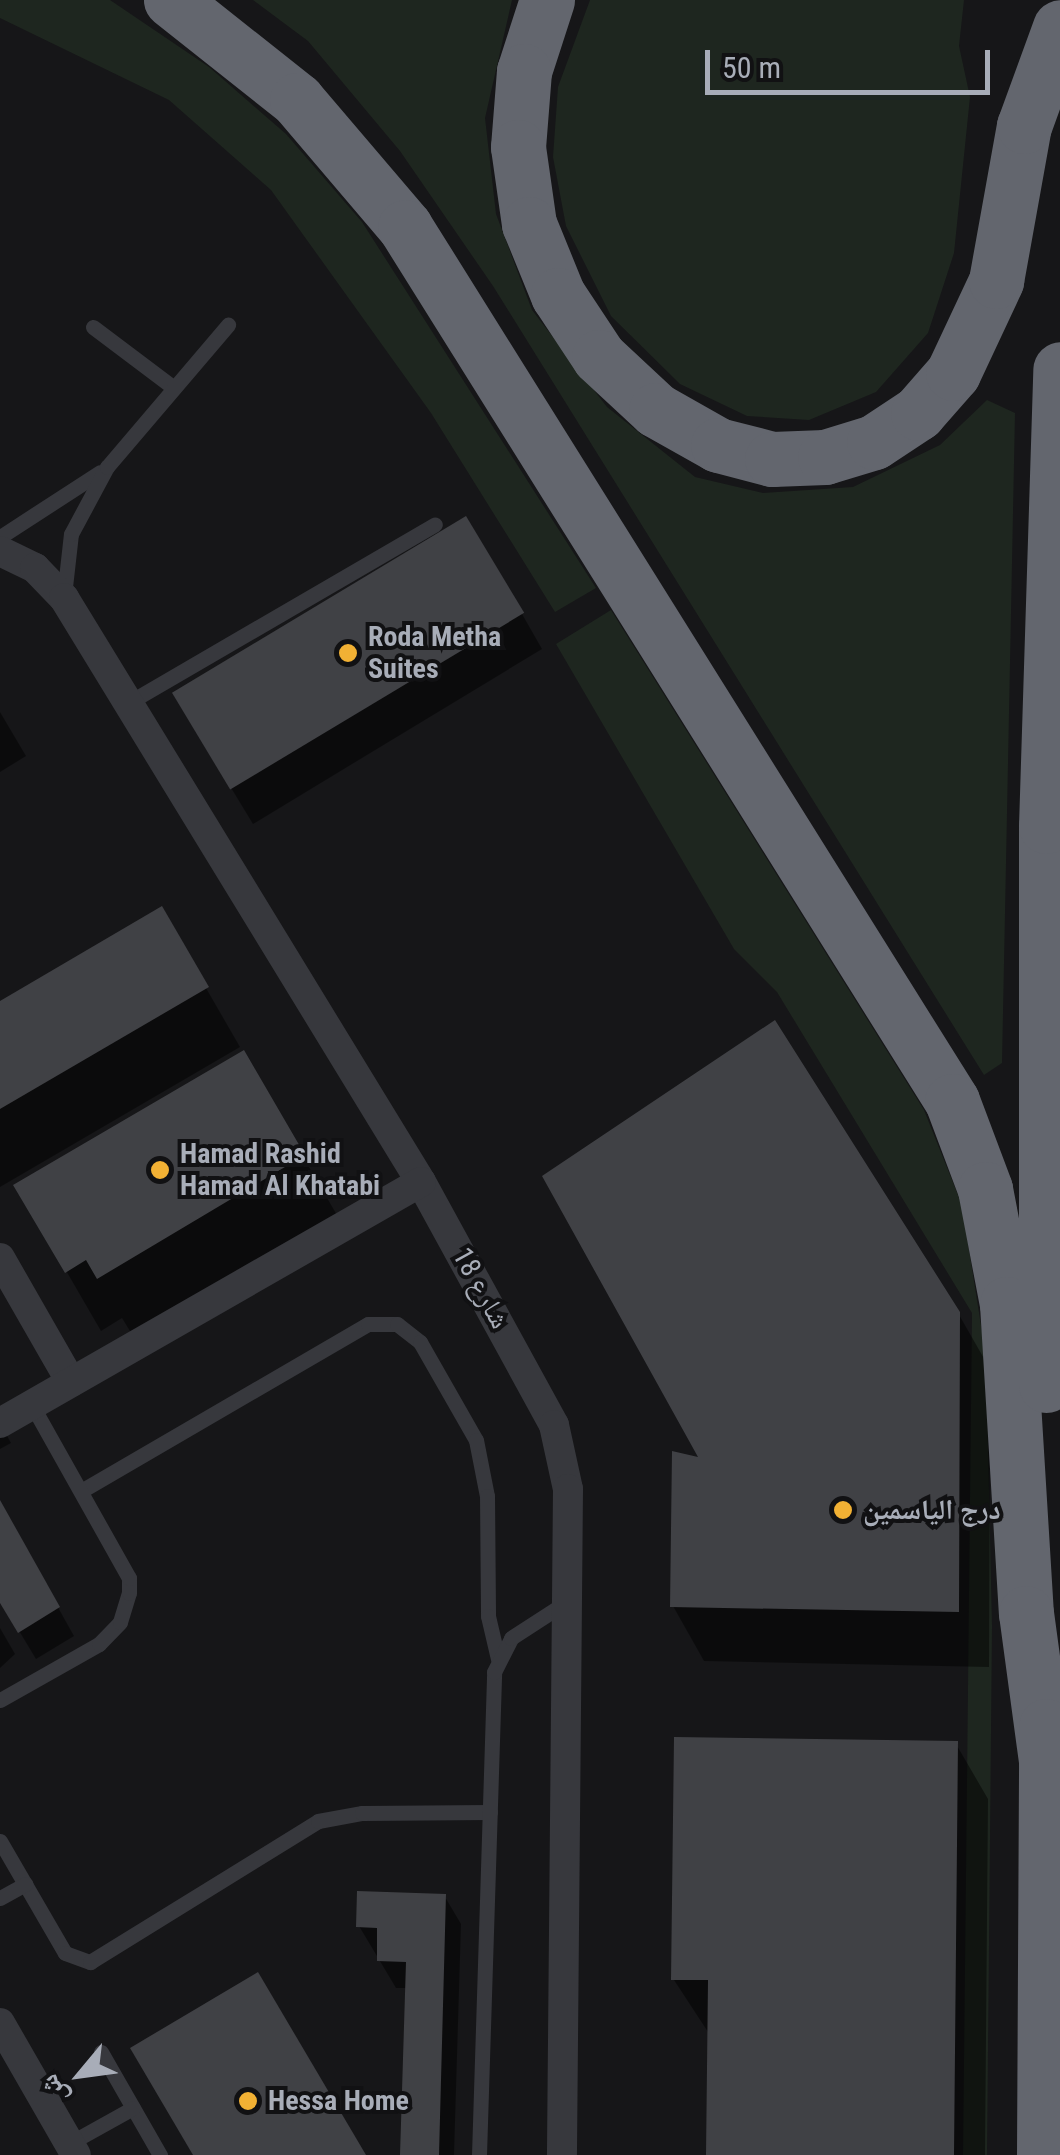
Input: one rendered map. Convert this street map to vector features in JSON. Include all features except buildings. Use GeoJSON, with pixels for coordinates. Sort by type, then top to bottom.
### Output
{"type":"FeatureCollection","features":[{"type":"Feature","properties":{"kind":"highway"},"geometry":{"type":"LineString","coordinates":[[171,0],[297,100],[405,227],[952,1101],[985,1189],[1002,1266],[1026,1613],[1046,1761]]}},
{"type":"Feature","properties":{"kind":"highway"},"geometry":{"type":"LineString","coordinates":[[547,0],[524,70],[518,147],[529,224],[558,295],[600,358],[656,410],[718,446],[785,460],[850,451],[898,429],[937,394],[962,358],[996,281],[1024,126],[1060,27]]}},
{"type":"Feature","properties":{"kind":"highway"},"geometry":{"type":"LineString","coordinates":[[1044,2155],[1046,826],[1060,369]]}},
{"type":"Feature","properties":{"kind":"street","name":"شارع 18"},"geometry":{"type":"LineString","coordinates":[[0,551],[36,568],[64,598],[421,1182],[554,1426],[568,1490],[562,2155]]}},
{"type":"Feature","properties":{"kind":"street"},"geometry":{"type":"LineString","coordinates":[[0,1424],[421,1182]]}},
{"type":"Feature","properties":{"kind":"street"},"geometry":{"type":"LineString","coordinates":[[0,1258],[71,1382]]}},
{"type":"Feature","properties":{"kind":"street"},"geometry":{"type":"LineString","coordinates":[[0,2023],[73,2149]]}},
{"type":"Feature","properties":{"kind":"lane"},"geometry":{"type":"LineString","coordinates":[[64,598],[71,534],[107,467],[228,325]]}},
{"type":"Feature","properties":{"kind":"lane"},"geometry":{"type":"LineString","coordinates":[[93,327],[174,388]]}},
{"type":"Feature","properties":{"kind":"lane"},"geometry":{"type":"LineString","coordinates":[[0,537],[107,467]]}},
{"type":"Feature","properties":{"kind":"lane"},"geometry":{"type":"LineString","coordinates":[[128,703],[435,524]]}},
{"type":"Feature","properties":{"kind":"lane"},"geometry":{"type":"LineString","coordinates":[[81,1491],[368,1324],[398,1324],[420,1342],[476,1440],[487,1496],[488,1616],[498,1658],[480,2155]]}},
{"type":"Feature","properties":{"kind":"lane"},"geometry":{"type":"LineString","coordinates":[[0,1700],[111,1634],[126,1608],[129,1578],[32,1405]]}},
{"type":"Feature","properties":{"kind":"lane"},"geometry":{"type":"LineString","coordinates":[[498,1658],[511,1638],[568,1601]]}},
{"type":"Feature","properties":{"kind":"lane"},"geometry":{"type":"LineString","coordinates":[[0,1841],[66,1953],[90,1962],[318,1820],[362,1813],[490,1812]]}},
{"type":"Feature","properties":{"kind":"lane"},"geometry":{"type":"LineString","coordinates":[[0,1898],[25,1884]]}},
{"type":"Feature","properties":{"kind":"lane"},"geometry":{"type":"LineString","coordinates":[[101,2052],[160,2155]]}},
{"type":"Feature","properties":{"kind":"lane"},"geometry":{"type":"LineString","coordinates":[[73,2149],[133,2108]]}},
{"type":"Feature","properties":{"kind":"shaded area"},"geometry":{"type":"Polygon","coordinates":[[[0,0],[110,0],[209,67],[286,134],[362,222],[596,588],[555,612],[431,413],[271,190],[169,100],[0,18],[0,0]]]}},
{"type":"Feature","properties":{"kind":"shaded area"},"geometry":{"type":"Polygon","coordinates":[[[253,0],[512,0],[485,118],[496,214],[532,310],[607,407],[695,477],[763,493],[853,487],[940,445],[987,400],[1015,413],[1002,1063],[984,1075],[493,286],[400,151],[308,41],[253,0]]]}},
{"type":"Feature","properties":{"kind":"shaded area"},"geometry":{"type":"Polygon","coordinates":[[[590,0],[964,0],[959,46],[970,97],[954,253],[928,333],[876,392],[809,420],[747,416],[680,384],[611,316],[566,226],[553,157],[558,87],[590,0]]]}},
{"type":"Feature","properties":{"kind":"shaded area"},"geometry":{"type":"Polygon","coordinates":[[[611,610],[924,1110],[962,1205],[986,1357],[992,1626],[987,2155],[963,2155],[972,1313],[777,992],[734,949],[556,644],[611,610]]]}},
{"type":"Feature","properties":{"kind":"place","name":"Roda Metha Suites"},"geometry":{"type":"Point","coordinates":[348,653]}},
{"type":"Feature","properties":{"kind":"place","name":"Hamad Rashid Hamad Al Khatabi"},"geometry":{"type":"Point","coordinates":[160,1170]}},
{"type":"Feature","properties":{"kind":"place","name":"درج الياسمين"},"geometry":{"type":"Point","coordinates":[843,1510]}},
{"type":"Feature","properties":{"kind":"place","name":"Hessa Home"},"geometry":{"type":"Point","coordinates":[248,2101]}}]}
